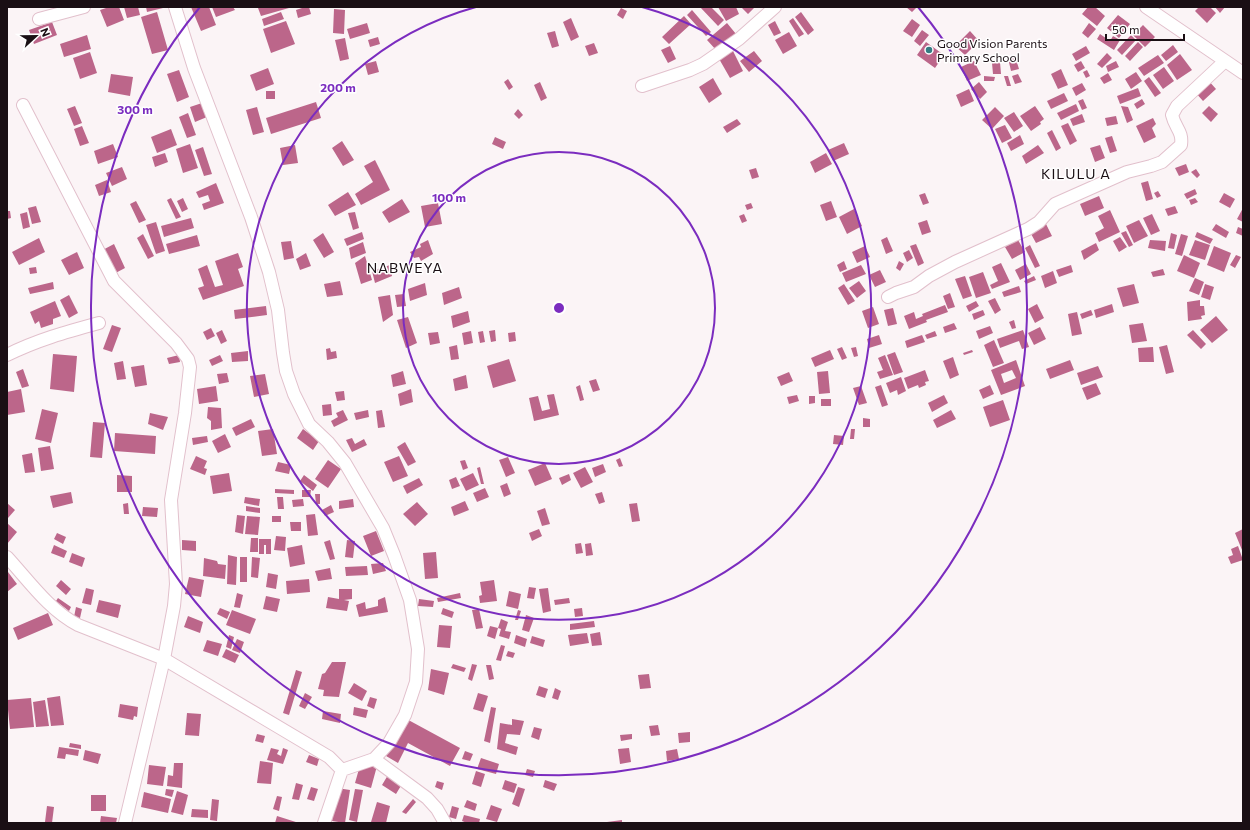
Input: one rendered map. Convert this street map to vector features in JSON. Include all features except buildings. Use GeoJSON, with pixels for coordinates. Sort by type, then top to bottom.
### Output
{"type":"FeatureCollection","features":[{"type":"Feature","properties":{"kind":"street"},"geometry":{"type":"LineString","coordinates":[[39,19],[84,7]]}},
{"type":"Feature","properties":{"kind":"street"},"geometry":{"type":"LineString","coordinates":[[175,7],[194,68],[248,210],[269,272],[278,310],[284,359],[294,394],[309,424],[328,442],[344,463],[383,528],[410,600],[418,649],[416,682],[402,721],[389,743],[374,759],[342,770]]}},
{"type":"Feature","properties":{"kind":"street"},"geometry":{"type":"LineString","coordinates":[[642,86],[690,70],[703,64],[739,39],[775,7]]}},
{"type":"Feature","properties":{"kind":"street"},"geometry":{"type":"LineString","coordinates":[[1146,7],[1243,74]]}},
{"type":"Feature","properties":{"kind":"street"},"geometry":{"type":"LineString","coordinates":[[888,297],[914,287],[929,276],[954,262],[1028,229],[1039,222],[1055,204],[1067,198],[1127,172],[1162,162],[1181,145],[1182,137],[1174,123],[1172,115],[1177,106],[1225,61]]}},
{"type":"Feature","properties":{"kind":"street"},"geometry":{"type":"LineString","coordinates":[[23,105],[114,281],[176,343],[188,359],[190,367],[185,413],[171,500],[176,584],[174,606],[164,659],[125,823]]}},
{"type":"Feature","properties":{"kind":"street"},"geometry":{"type":"LineString","coordinates":[[7,355],[51,336],[99,323]]}},
{"type":"Feature","properties":{"kind":"street"},"geometry":{"type":"LineString","coordinates":[[7,557],[49,604],[64,618],[164,659],[329,757],[342,770]]}},
{"type":"Feature","properties":{"kind":"street"},"geometry":{"type":"LineString","coordinates":[[374,759],[427,798],[437,809],[445,823]]}},
{"type":"Feature","properties":{"kind":"street"},"geometry":{"type":"LineString","coordinates":[[324,823],[342,770]]}},
{"type":"Feature","properties":{"kind":"place","name":"Good Vision Parents Primary School"},"geometry":{"type":"Point","coordinates":[929,50]}},
{"type":"Feature","properties":{"kind":"district","name":"KILULU A"},"geometry":{"type":"Point","coordinates":[1076,173]}},
{"type":"Feature","properties":{"kind":"district","name":"NABWEYA"},"geometry":{"type":"Point","coordinates":[405,267]}}]}
